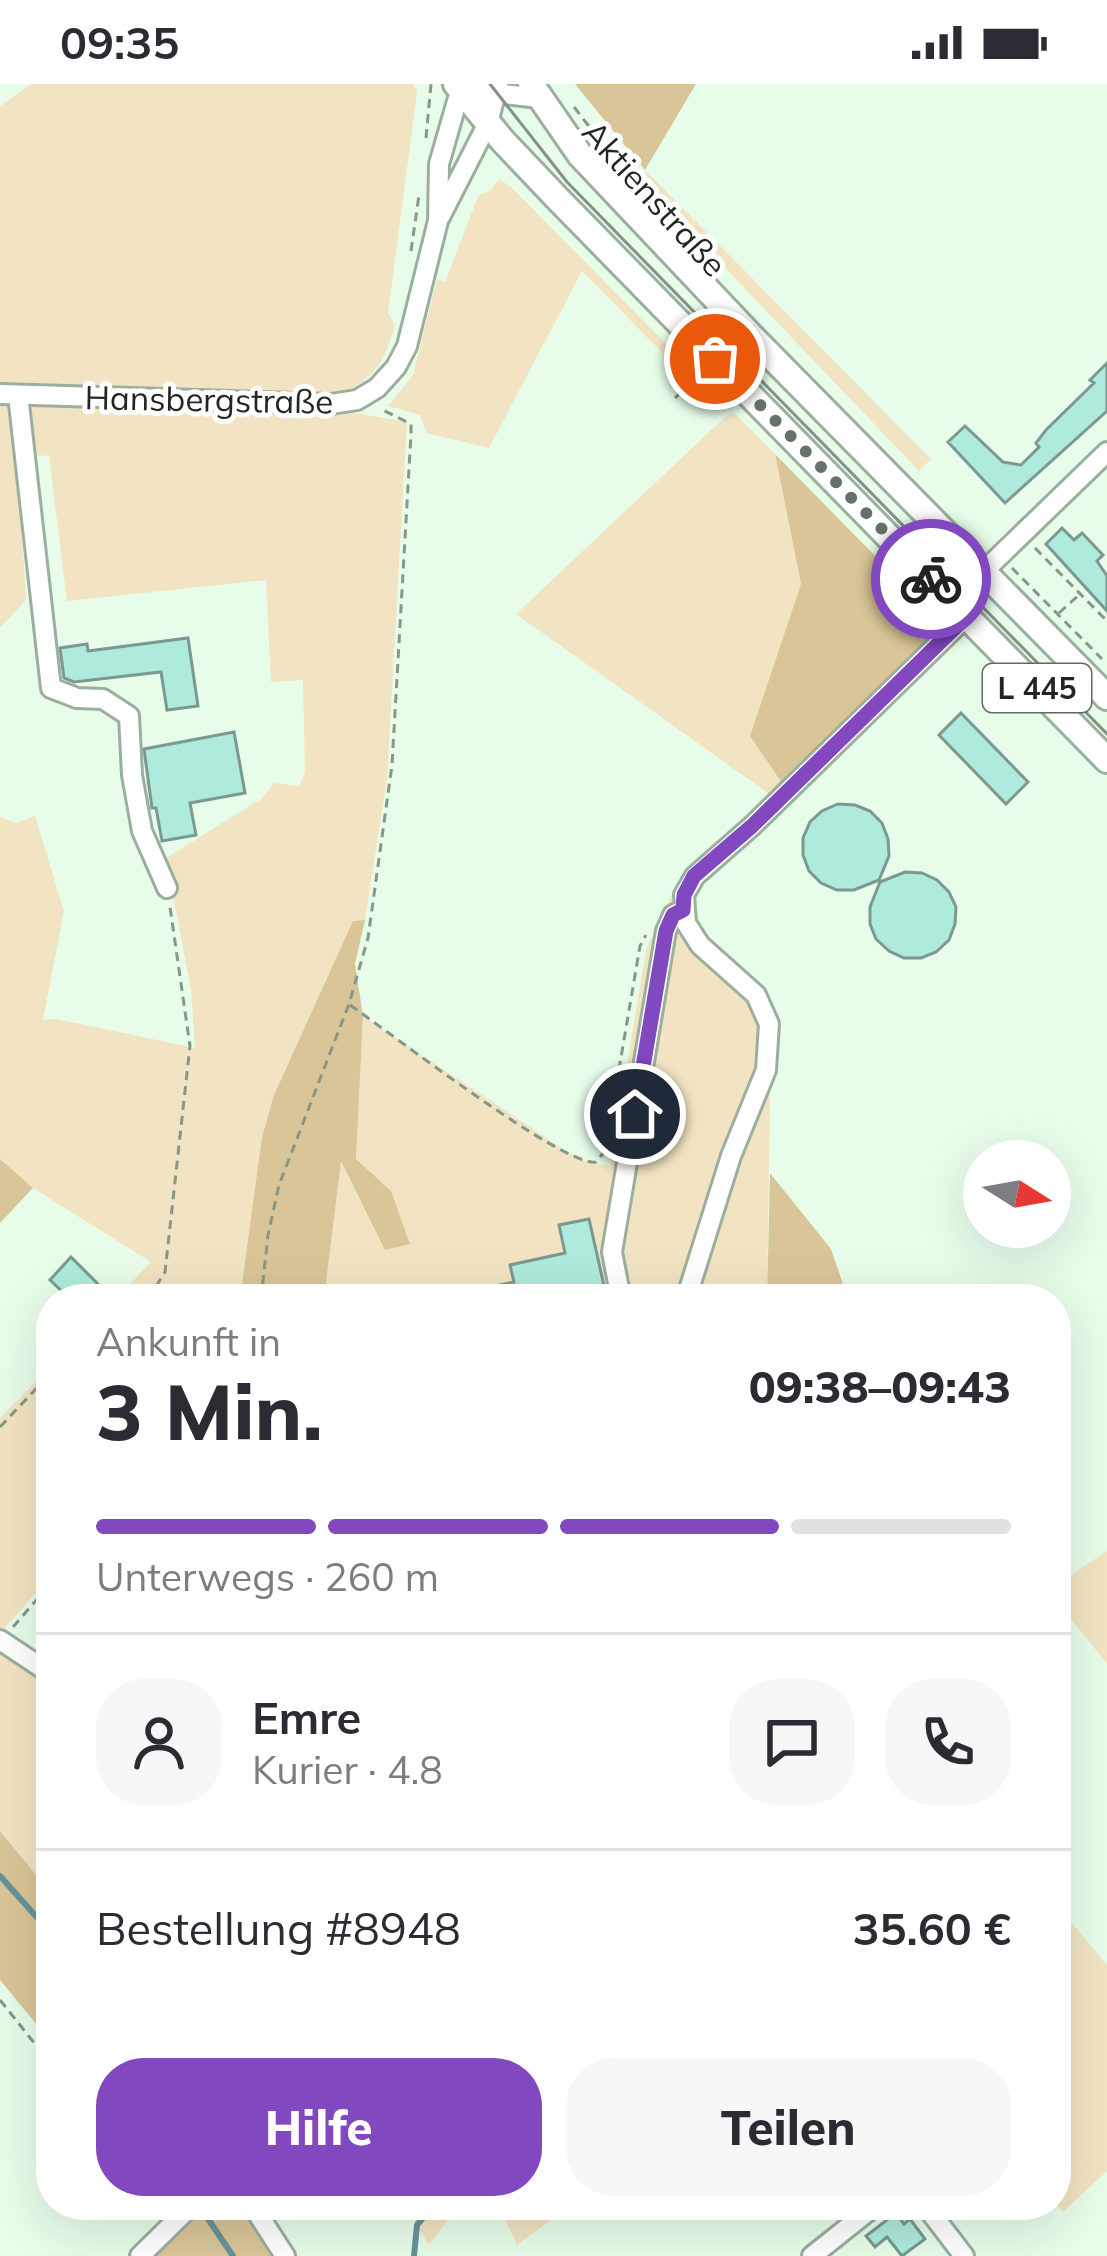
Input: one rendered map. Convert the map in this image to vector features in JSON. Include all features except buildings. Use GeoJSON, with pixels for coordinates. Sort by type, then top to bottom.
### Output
{"type":"FeatureCollection","features":[{"type":"Feature","properties":{"kind":"main road","name":"Aktienstraße"},"geometry":{"type":"LineString","coordinates":[[459,86],[488,123],[1107,760]]}},
{"type":"Feature","properties":{"kind":"main road","name":"Aktienstraße"},"geometry":{"type":"LineString","coordinates":[[535,91],[596,172],[991,564],[1105,692]]}},
{"type":"Feature","properties":{"kind":"street"},"geometry":{"type":"LineString","coordinates":[[459,86],[535,91]]}},
{"type":"Feature","properties":{"kind":"street","name":"Hansbergstraße"},"geometry":{"type":"LineString","coordinates":[[9,394],[331,404],[357,400],[388,377],[407,346],[438,221],[440,164],[459,86]]}},
{"type":"Feature","properties":{"kind":"street","name":"Hansbergstraße"},"geometry":{"type":"LineString","coordinates":[[438,221],[488,123],[497,88]]}},
{"type":"Feature","properties":{"kind":"street"},"geometry":{"type":"LineString","coordinates":[[9,394],[51,688],[77,698],[103,699],[129,716],[132,776],[142,831],[167,888]]}},
{"type":"Feature","properties":{"kind":"street"},"geometry":{"type":"LineString","coordinates":[[991,564],[1107,452]]}},
{"type":"Feature","properties":{"kind":"street"},"geometry":{"type":"LineString","coordinates":[[691,1284],[730,1156],[766,1070],[770,1024],[756,995],[700,945],[683,910],[684,895],[694,876],[752,826],[967,616]]}},
{"type":"Feature","properties":{"kind":"street"},"geometry":{"type":"LineString","coordinates":[[618,1284],[611,1252],[666,931],[673,915],[683,910]]}},
{"type":"Feature","properties":{"kind":"street"},"geometry":{"type":"LineString","coordinates":[[1,1640],[36,1664]]}},
{"type":"Feature","properties":{"kind":"street"},"geometry":{"type":"LineString","coordinates":[[140,2256],[177,2220]]}},
{"type":"Feature","properties":{"kind":"street"},"geometry":{"type":"LineString","coordinates":[[262,2220],[285,2256]]}},
{"type":"Feature","properties":{"kind":"street"},"geometry":{"type":"LineString","coordinates":[[812,2256],[857,2220]]}},
{"type":"Feature","properties":{"kind":"street"},"geometry":{"type":"LineString","coordinates":[[937,2220],[964,2256]]}},
{"type":"Feature","properties":{"kind":"path"},"geometry":{"type":"LineString","coordinates":[[425,147],[431,84]]}},
{"type":"Feature","properties":{"kind":"path","name":"Aktienstraße"},"geometry":{"type":"LineString","coordinates":[[572,104],[620,166]]}},
{"type":"Feature","properties":{"kind":"path"},"geometry":{"type":"LineString","coordinates":[[408,264],[419,194]]}},
{"type":"Feature","properties":{"kind":"path"},"geometry":{"type":"LineString","coordinates":[[675,398],[715,359]]}},
{"type":"Feature","properties":{"kind":"path"},"geometry":{"type":"LineString","coordinates":[[263,1284],[279,1185],[349,1004],[368,938],[392,766],[411,424],[357,400]]}},
{"type":"Feature","properties":{"kind":"path"},"geometry":{"type":"LineString","coordinates":[[1021,534],[1107,621]]}},
{"type":"Feature","properties":{"kind":"path"},"geometry":{"type":"LineString","coordinates":[[991,564],[1058,614],[1107,665]]}},
{"type":"Feature","properties":{"kind":"path"},"geometry":{"type":"LineString","coordinates":[[1058,614],[1080,594]]}},
{"type":"Feature","properties":{"kind":"path"},"geometry":{"type":"LineString","coordinates":[[157,1284],[165,1271],[190,1046],[167,888]]}},
{"type":"Feature","properties":{"kind":"path"},"geometry":{"type":"LineString","coordinates":[[349,1004],[531,1132],[586,1164],[596,1162],[605,1150],[640,946],[651,926]]}},
{"type":"Feature","properties":{"kind":"path"},"geometry":{"type":"LineString","coordinates":[[0,1426],[36,1388]]}},
{"type":"Feature","properties":{"kind":"path"},"geometry":{"type":"LineString","coordinates":[[1,1640],[36,1600]]}},
{"type":"Feature","properties":{"kind":"path"},"geometry":{"type":"LineString","coordinates":[[0,2000],[36,2045]]}},
{"type":"Feature","properties":{"kind":"shaded area"},"geometry":{"type":"Polygon","coordinates":[[[31,84],[413,84],[417,92],[388,313],[395,325],[380,363],[350,390],[355,413],[407,422],[387,779],[365,920],[353,922],[274,1095],[262,1137],[246,1284],[130,1284],[151,1262],[33,1188],[0,1159],[0,817],[16,823],[35,816],[64,911],[43,1020],[195,1048],[191,990],[166,858],[261,799],[274,783],[299,786],[305,773],[303,680],[271,682],[266,580],[67,601],[49,456],[17,454],[26,600],[0,628],[0,106],[31,84]]]}},
{"type":"Feature","properties":{"kind":"shaded area"},"geometry":{"type":"Polygon","coordinates":[[[575,84],[696,84],[645,170],[575,84]]]}},
{"type":"Feature","properties":{"kind":"shaded area"},"geometry":{"type":"Polygon","coordinates":[[[645,170],[931,459],[919,471],[648,187],[645,170]]]}},
{"type":"Feature","properties":{"kind":"shaded area"},"geometry":{"type":"Polygon","coordinates":[[[499,179],[694,372],[688,379],[582,271],[489,448],[426,433],[420,415],[388,406],[413,375],[437,279],[445,282],[478,196],[499,179]]]}},
{"type":"Feature","properties":{"kind":"shaded area"},"geometry":{"type":"Polygon","coordinates":[[[734,413],[775,454],[801,584],[750,736],[786,789],[772,796],[516,614],[734,413]]]}},
{"type":"Feature","properties":{"kind":"shaded area"},"geometry":{"type":"Polygon","coordinates":[[[775,454],[943,625],[786,789],[750,736],[801,584],[775,454]]]}},
{"type":"Feature","properties":{"kind":"shaded area"},"geometry":{"type":"Polygon","coordinates":[[[674,889],[680,928],[745,994],[762,1025],[770,1096],[767,1284],[326,1284],[341,1159],[385,1249],[391,1191],[356,1160],[363,1016],[560,1147],[587,1162],[610,1166],[646,950],[674,889]]]}},
{"type":"Feature","properties":{"kind":"shaded area"},"geometry":{"type":"Polygon","coordinates":[[[365,920],[355,964],[363,1016],[356,1159],[391,1191],[410,1244],[385,1250],[341,1161],[326,1284],[242,1284],[262,1137],[274,1095],[353,921],[365,920]]]}},
{"type":"Feature","properties":{"kind":"shaded area"},"geometry":{"type":"Polygon","coordinates":[[[0,1159],[33,1188],[0,1223],[0,1159]]]}},
{"type":"Feature","properties":{"kind":"shaded area"},"geometry":{"type":"Polygon","coordinates":[[[770,1173],[831,1249],[843,1284],[767,1284],[770,1173]]]}},
{"type":"Feature","properties":{"kind":"shaded area"},"geometry":{"type":"Polygon","coordinates":[[[36,1381],[36,1592],[0,1634],[0,1418],[36,1381]]]}},
{"type":"Feature","properties":{"kind":"shaded area"},"geometry":{"type":"Polygon","coordinates":[[[1107,1551],[1107,1664],[1071,1619],[1071,1575],[1107,1551]]]}},
{"type":"Feature","properties":{"kind":"shaded area"},"geometry":{"type":"Polygon","coordinates":[[[0,1645],[36,1670],[36,1875],[0,1831],[0,1645]]]}},
{"type":"Feature","properties":{"kind":"shaded area"},"geometry":{"type":"Polygon","coordinates":[[[0,1831],[36,1875],[36,2024],[0,1980],[0,1831]]]}},
{"type":"Feature","properties":{"kind":"shaded area"},"geometry":{"type":"Polygon","coordinates":[[[1071,1922],[1107,1965],[1107,2171],[1071,2205],[1071,1922]]]}},
{"type":"Feature","properties":{"kind":"shaded area"},"geometry":{"type":"Polygon","coordinates":[[[171,2220],[254,2220],[279,2256],[146,2256],[171,2220]]]}},
{"type":"Feature","properties":{"kind":"shaded area"},"geometry":{"type":"Polygon","coordinates":[[[413,2220],[448,2220],[429,2245],[413,2220]]]}},
{"type":"Feature","properties":{"kind":"shaded area"},"geometry":{"type":"Polygon","coordinates":[[[506,2220],[551,2220],[517,2245],[506,2220]]]}},
{"type":"Feature","properties":{"kind":"waterway"},"geometry":{"type":"LineString","coordinates":[[0,1876],[36,1916]]}},
{"type":"Feature","properties":{"kind":"waterway"},"geometry":{"type":"LineString","coordinates":[[209,2220],[233,2256]]}},
{"type":"Feature","properties":{"kind":"waterway"},"geometry":{"type":"LineString","coordinates":[[414,2256],[421,2220]]}},
{"type":"Feature","properties":{"kind":"tram line"},"geometry":{"type":"LineString","coordinates":[[490,84],[567,182],[1107,734]]}},
{"type":"Feature","properties":{"kind":"way so far"},"geometry":{"type":"LineString","coordinates":[[715,359],[931,579]]}},
{"type":"Feature","properties":{"kind":"route"},"geometry":{"type":"LineString","coordinates":[[635,1114],[666,931],[673,915],[683,910],[684,895],[694,876],[752,826],[967,616],[931,579]]}}]}
